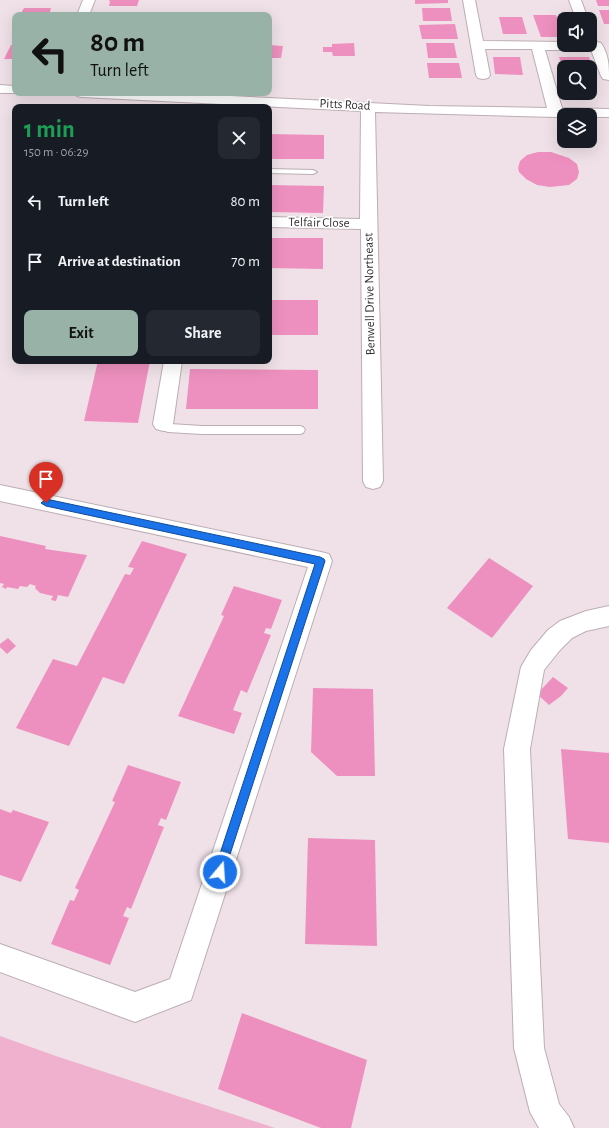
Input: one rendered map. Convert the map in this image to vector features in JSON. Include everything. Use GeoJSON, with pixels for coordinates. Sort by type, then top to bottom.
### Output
{"type":"FeatureCollection","features":[{"type":"Feature","properties":{"kind":"street"},"geometry":{"type":"LineString","coordinates":[[84,12],[89,0]]}},
{"type":"Feature","properties":{"kind":"street"},"geometry":{"type":"LineString","coordinates":[[469,0],[483,75]]}},
{"type":"Feature","properties":{"kind":"street"},"geometry":{"type":"LineString","coordinates":[[575,0],[579,12]]}},
{"type":"Feature","properties":{"kind":"street"},"geometry":{"type":"LineString","coordinates":[[478,45],[557,45]]}},
{"type":"Feature","properties":{"kind":"street"},"geometry":{"type":"LineString","coordinates":[[537,46],[556,113]]}},
{"type":"Feature","properties":{"kind":"street"},"geometry":{"type":"LineString","coordinates":[[597,48],[608,76]]}},
{"type":"Feature","properties":{"kind":"street"},"geometry":{"type":"LineString","coordinates":[[0,89],[12,90]]}},
{"type":"Feature","properties":{"kind":"street","name":"Pitts Road"},"geometry":{"type":"LineString","coordinates":[[182,96],[368,107],[556,113],[609,113]]}},
{"type":"Feature","properties":{"kind":"street","name":"Benwell Drive Northeast"},"geometry":{"type":"LineString","coordinates":[[368,107],[368,224],[373,481]]}},
{"type":"Feature","properties":{"kind":"street","name":"Telfair Close"},"geometry":{"type":"LineString","coordinates":[[272,222],[368,224]]}},
{"type":"Feature","properties":{"kind":"street"},"geometry":{"type":"LineString","coordinates":[[163,424],[173,364]]}},
{"type":"Feature","properties":{"kind":"street"},"geometry":{"type":"LineString","coordinates":[[0,493],[320,561],[181,990],[135,1007],[0,958]]}},
{"type":"Feature","properties":{"kind":"street"},"geometry":{"type":"LineString","coordinates":[[558,1128],[546,1112],[529,1048],[517,748],[533,667],[539,658],[564,631],[594,618],[609,616]]}},
{"type":"Feature","properties":{"kind":"lane"},"geometry":{"type":"LineString","coordinates":[[272,172],[313,172]]}},
{"type":"Feature","properties":{"kind":"lane"},"geometry":{"type":"LineString","coordinates":[[163,424],[168,428],[202,430],[300,430]]}},
{"type":"Feature","properties":{"kind":"shaded area"},"geometry":{"type":"Polygon","coordinates":[[[0,1036],[56,1056],[275,1128],[0,1128],[0,1036]]]}},
{"type":"Feature","properties":{"kind":"building"},"geometry":{"type":"Polygon","coordinates":[[[109,0],[139,0],[137,6],[109,6],[109,0]]]}},
{"type":"Feature","properties":{"kind":"building"},"geometry":{"type":"Polygon","coordinates":[[[415,0],[448,0],[448,3],[415,4],[415,0]]]}},
{"type":"Feature","properties":{"kind":"building"},"geometry":{"type":"Polygon","coordinates":[[[596,0],[609,0],[609,6],[598,6],[596,0]]]}},
{"type":"Feature","properties":{"kind":"building"},"geometry":{"type":"Polygon","coordinates":[[[24,8],[51,8],[50,12],[22,12],[24,8]]]}},
{"type":"Feature","properties":{"kind":"building"},"geometry":{"type":"Polygon","coordinates":[[[422,8],[450,8],[452,21],[423,21],[422,8]]]}},
{"type":"Feature","properties":{"kind":"building"},"geometry":{"type":"Polygon","coordinates":[[[599,10],[609,10],[609,24],[604,24],[599,10]]]}},
{"type":"Feature","properties":{"kind":"building"},"geometry":{"type":"Polygon","coordinates":[[[533,15],[556,15],[557,37],[541,37],[533,15]]]}},
{"type":"Feature","properties":{"kind":"building"},"geometry":{"type":"Polygon","coordinates":[[[499,17],[522,17],[527,34],[503,34],[499,17]]]}},
{"type":"Feature","properties":{"kind":"building"},"geometry":{"type":"Polygon","coordinates":[[[455,24],[458,39],[422,39],[419,25],[455,24]]]}},
{"type":"Feature","properties":{"kind":"building"},"geometry":{"type":"Polygon","coordinates":[[[354,43],[355,56],[333,56],[332,52],[323,52],[323,47],[332,47],[332,44],[354,43]]]}},
{"type":"Feature","properties":{"kind":"building"},"geometry":{"type":"Polygon","coordinates":[[[426,43],[454,43],[457,58],[428,58],[426,43]]]}},
{"type":"Feature","properties":{"kind":"building"},"geometry":{"type":"Polygon","coordinates":[[[11,45],[12,45],[12,59],[4,59],[11,45]]]}},
{"type":"Feature","properties":{"kind":"building"},"geometry":{"type":"Polygon","coordinates":[[[272,45],[283,46],[281,58],[272,58],[272,45]]]}},
{"type":"Feature","properties":{"kind":"building"},"geometry":{"type":"Polygon","coordinates":[[[493,57],[520,57],[523,75],[495,74],[493,57]]]}},
{"type":"Feature","properties":{"kind":"building"},"geometry":{"type":"Polygon","coordinates":[[[559,57],[589,57],[590,60],[560,60],[559,57]]]}},
{"type":"Feature","properties":{"kind":"building"},"geometry":{"type":"Polygon","coordinates":[[[427,63],[459,63],[462,78],[429,78],[427,63]]]}},
{"type":"Feature","properties":{"kind":"building"},"geometry":{"type":"Polygon","coordinates":[[[272,134],[324,135],[324,159],[272,159],[272,134]]]}},
{"type":"Feature","properties":{"kind":"building"},"geometry":{"type":"Polygon","coordinates":[[[538,152],[551,152],[569,158],[577,164],[579,172],[577,179],[569,185],[550,187],[537,185],[526,179],[519,172],[518,168],[520,161],[527,155],[538,152]]]}},
{"type":"Feature","properties":{"kind":"building"},"geometry":{"type":"Polygon","coordinates":[[[272,185],[324,186],[323,213],[272,212],[272,185]]]}},
{"type":"Feature","properties":{"kind":"building"},"geometry":{"type":"Polygon","coordinates":[[[272,238],[323,238],[323,269],[272,268],[272,238]]]}},
{"type":"Feature","properties":{"kind":"building"},"geometry":{"type":"Polygon","coordinates":[[[272,300],[318,300],[318,335],[272,335],[272,300]]]}},
{"type":"Feature","properties":{"kind":"building"},"geometry":{"type":"Polygon","coordinates":[[[97,364],[149,364],[138,423],[84,421],[97,364]]]}},
{"type":"Feature","properties":{"kind":"building"},"geometry":{"type":"Polygon","coordinates":[[[190,369],[318,370],[318,409],[186,409],[190,369]]]}},
{"type":"Feature","properties":{"kind":"building"},"geometry":{"type":"Polygon","coordinates":[[[0,536],[46,546],[45,549],[87,555],[68,597],[58,595],[56,601],[51,600],[53,596],[40,593],[35,588],[36,586],[30,584],[27,587],[20,586],[18,589],[7,587],[6,589],[2,587],[4,584],[0,583],[0,536]]]}},
{"type":"Feature","properties":{"kind":"building"},"geometry":{"type":"Polygon","coordinates":[[[142,541],[187,554],[124,684],[103,677],[69,746],[16,728],[53,659],[77,666],[125,574],[130,575],[134,568],[128,567],[142,541]]]}},
{"type":"Feature","properties":{"kind":"building"},"geometry":{"type":"Polygon","coordinates":[[[489,558],[533,586],[492,638],[447,608],[489,558]]]}},
{"type":"Feature","properties":{"kind":"building"},"geometry":{"type":"Polygon","coordinates":[[[234,586],[282,600],[271,629],[266,628],[264,633],[271,635],[247,693],[241,690],[233,710],[242,713],[234,734],[178,716],[224,616],[221,615],[234,586]]]}},
{"type":"Feature","properties":{"kind":"building"},"geometry":{"type":"Polygon","coordinates":[[[8,638],[16,646],[7,654],[0,647],[0,644],[8,638]]]}},
{"type":"Feature","properties":{"kind":"building"},"geometry":{"type":"Polygon","coordinates":[[[553,677],[568,688],[561,696],[549,705],[537,694],[553,677]]]}},
{"type":"Feature","properties":{"kind":"building"},"geometry":{"type":"Polygon","coordinates":[[[313,688],[373,689],[375,776],[337,776],[311,752],[313,688]]]}},
{"type":"Feature","properties":{"kind":"building"},"geometry":{"type":"Polygon","coordinates":[[[561,749],[609,753],[609,843],[568,839],[561,749]]]}},
{"type":"Feature","properties":{"kind":"building"},"geometry":{"type":"Polygon","coordinates":[[[128,765],[181,782],[166,820],[161,818],[158,825],[164,827],[131,909],[127,907],[123,916],[129,918],[110,965],[51,944],[70,900],[74,901],[79,890],[75,888],[115,802],[112,801],[128,765]]]}},
{"type":"Feature","properties":{"kind":"building"},"geometry":{"type":"Polygon","coordinates":[[[0,809],[11,813],[13,810],[49,822],[21,882],[0,875],[0,809]]]}},
{"type":"Feature","properties":{"kind":"building"},"geometry":{"type":"Polygon","coordinates":[[[308,838],[375,840],[377,946],[305,944],[308,838]]]}},
{"type":"Feature","properties":{"kind":"building"},"geometry":{"type":"Polygon","coordinates":[[[242,1013],[367,1060],[351,1128],[321,1128],[218,1089],[242,1013]]]}},
{"type":"Feature","properties":{"kind":"route"},"geometry":{"type":"LineString","coordinates":[[46,503],[320,561],[220,872]]}}]}
